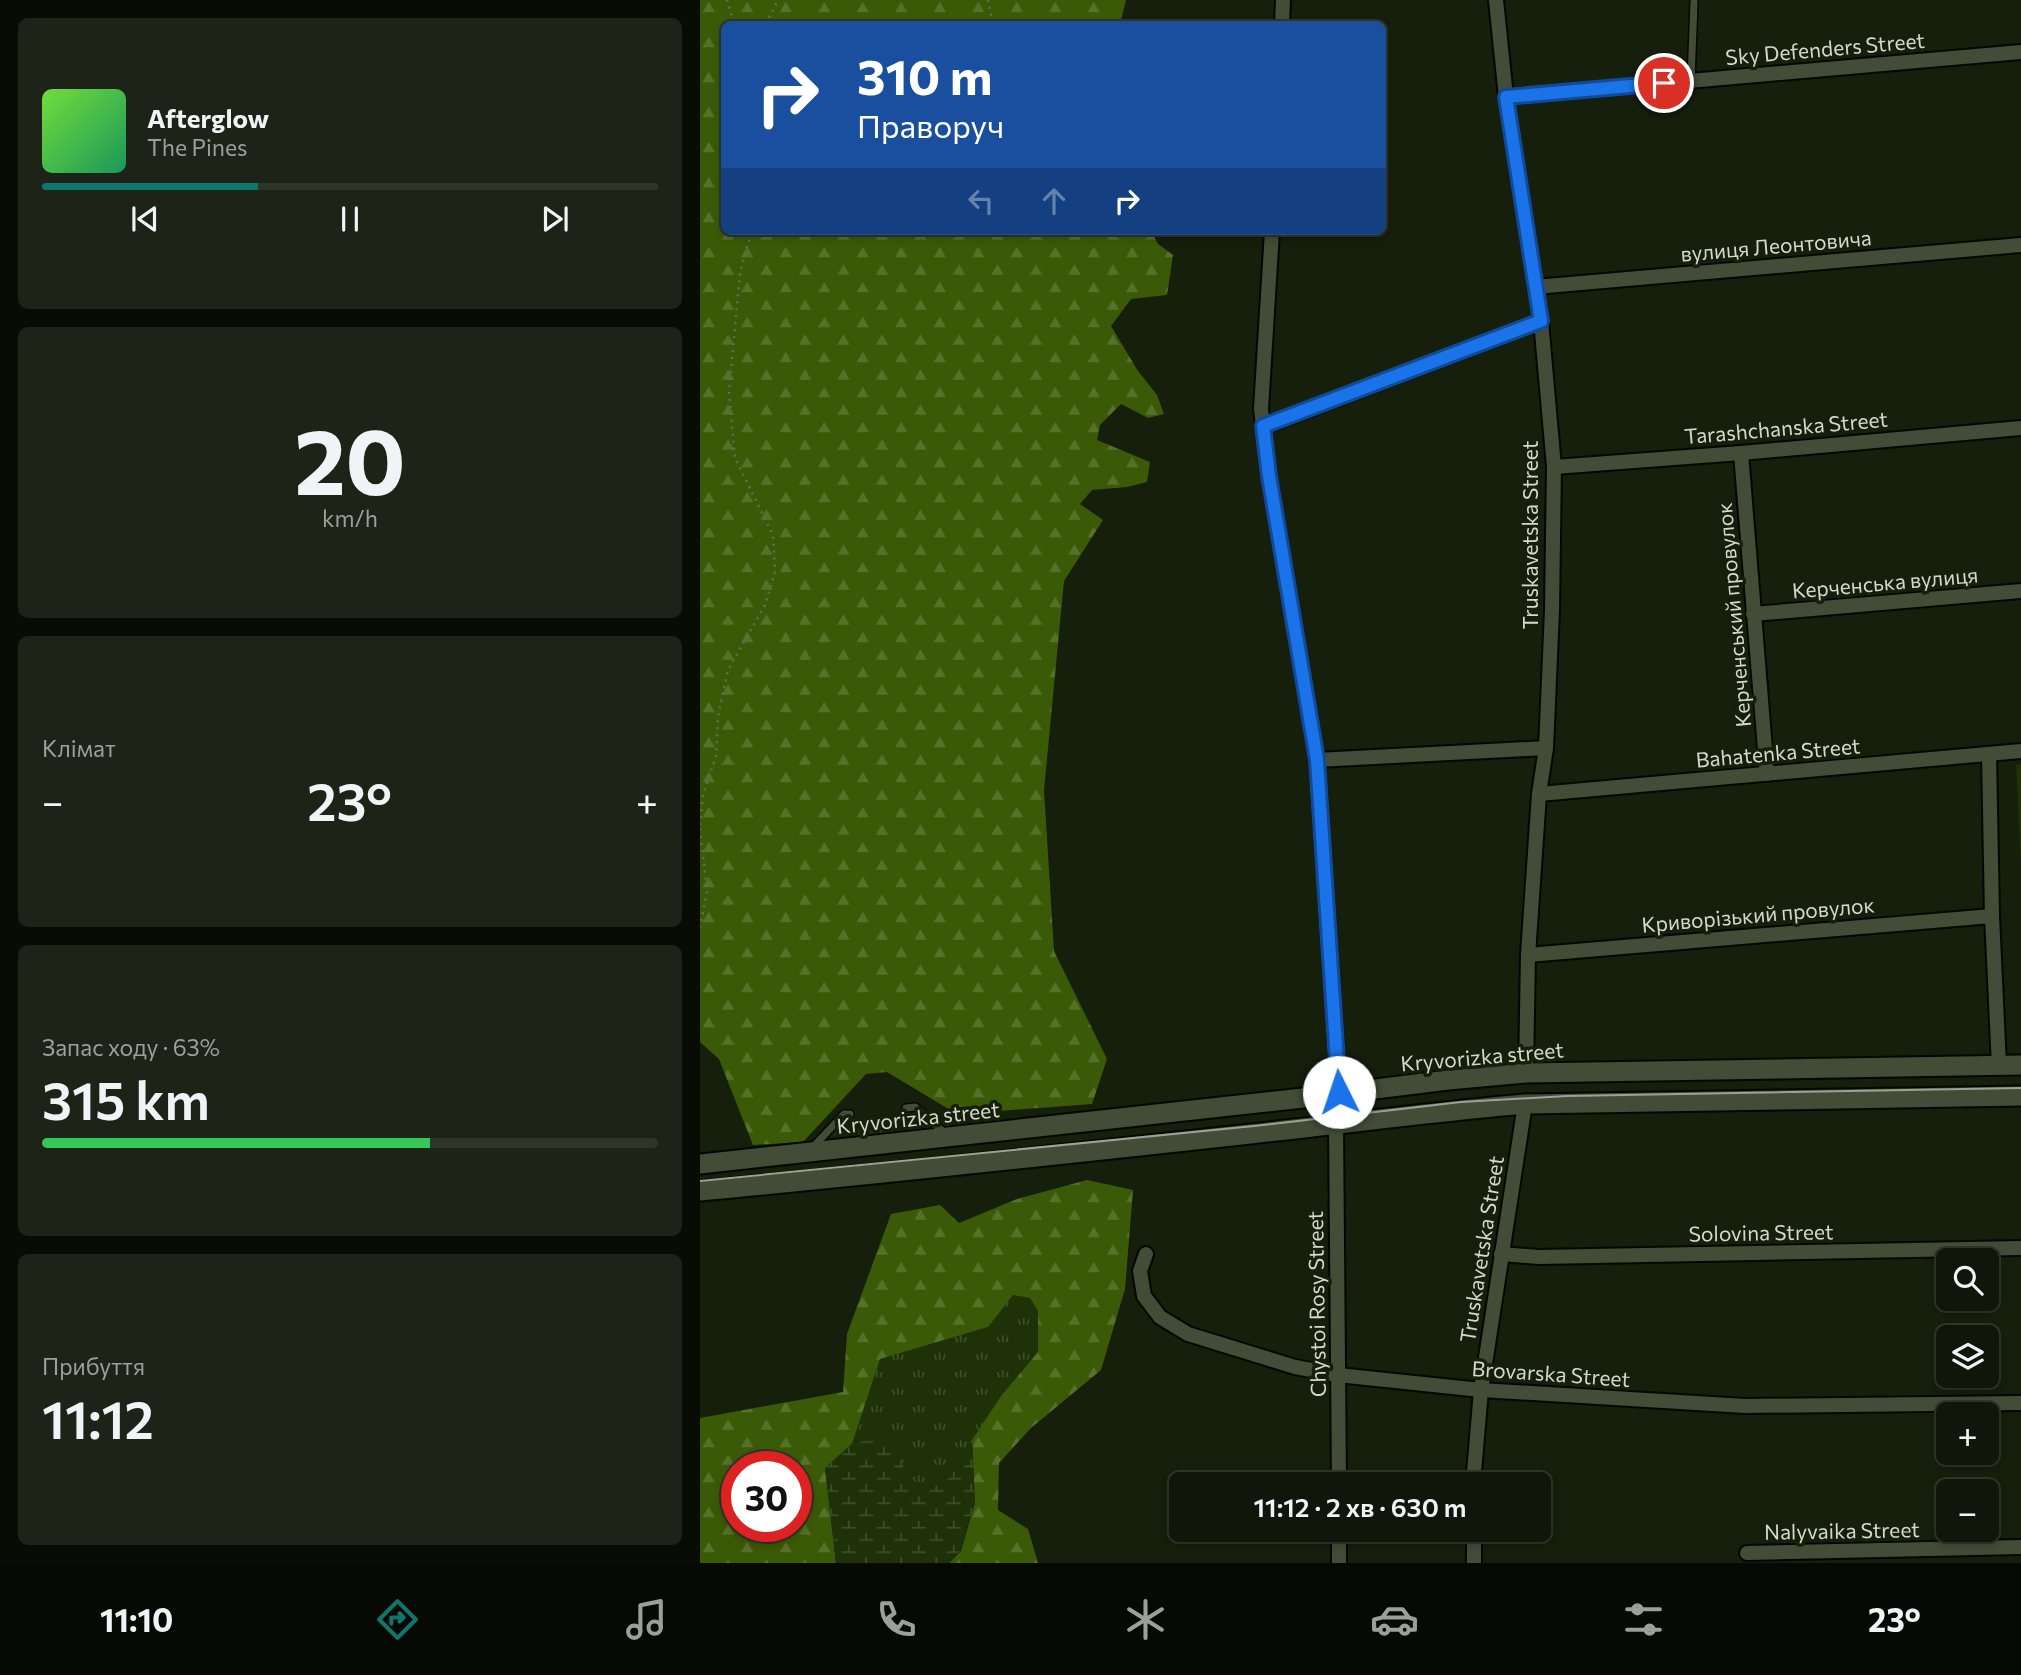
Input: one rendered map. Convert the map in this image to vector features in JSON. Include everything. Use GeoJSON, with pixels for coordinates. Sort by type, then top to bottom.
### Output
{"type":"FeatureCollection","features":[{"type":"Feature","properties":{"kind":"main road","name":"Kryvorizka street"},"geometry":{"type":"LineString","coordinates":[[700,1164],[1526,1073],[2021,1065]]}},
{"type":"Feature","properties":{"kind":"main road"},"geometry":{"type":"LineString","coordinates":[[700,1191],[1525,1104],[2021,1096]]}},
{"type":"Feature","properties":{"kind":"street"},"geometry":{"type":"LineString","coordinates":[[1282,21],[1283,0]]}},
{"type":"Feature","properties":{"kind":"street","name":"Truskavetska Street"},"geometry":{"type":"LineString","coordinates":[[1496,0],[1506,97],[1541,321],[1553,467],[1552,610],[1546,748],[1539,794],[1528,955],[1526,1073]]}},
{"type":"Feature","properties":{"kind":"street","name":"Sky Defenders Street"},"geometry":{"type":"LineString","coordinates":[[1506,97],[2021,52]]}},
{"type":"Feature","properties":{"kind":"street"},"geometry":{"type":"LineString","coordinates":[[1272,235],[1261,409],[1269,476],[1317,760],[1339,1092]]}},
{"type":"Feature","properties":{"kind":"street","name":"вулиця Леонтовича"},"geometry":{"type":"LineString","coordinates":[[1535,287],[2021,245]]}},
{"type":"Feature","properties":{"kind":"street"},"geometry":{"type":"LineString","coordinates":[[1263,426],[1541,321]]}},
{"type":"Feature","properties":{"kind":"street","name":"Tarashchanska Street"},"geometry":{"type":"LineString","coordinates":[[1553,467],[2021,428]]}},
{"type":"Feature","properties":{"kind":"street","name":"Керченський провулок"},"geometry":{"type":"LineString","coordinates":[[1741,453],[1767,774]]}},
{"type":"Feature","properties":{"kind":"street","name":"Керченська вулиця"},"geometry":{"type":"LineString","coordinates":[[1753,614],[2021,591]]}},
{"type":"Feature","properties":{"kind":"street"},"geometry":{"type":"LineString","coordinates":[[1317,760],[1546,748]]}},
{"type":"Feature","properties":{"kind":"street","name":"Bahatenka Street"},"geometry":{"type":"LineString","coordinates":[[1539,794],[2021,751]]}},
{"type":"Feature","properties":{"kind":"street"},"geometry":{"type":"LineString","coordinates":[[1989,754],[1992,916],[1999,1066]]}},
{"type":"Feature","properties":{"kind":"street","name":"Криворізький провулок"},"geometry":{"type":"LineString","coordinates":[[1528,955],[1992,916]]}},
{"type":"Feature","properties":{"kind":"street","name":"Truskavetska Street"},"geometry":{"type":"LineString","coordinates":[[1474,1472],[1481,1390],[1525,1104]]}},
{"type":"Feature","properties":{"kind":"street","name":"Chystoi Rosy Street"},"geometry":{"type":"LineString","coordinates":[[1336,1124],[1339,1472]]}},
{"type":"Feature","properties":{"kind":"street","name":"Solovina Street"},"geometry":{"type":"LineString","coordinates":[[1501,1254],[1539,1257],[2021,1248]]}},
{"type":"Feature","properties":{"kind":"street","name":"Brovarska Street"},"geometry":{"type":"LineString","coordinates":[[1146,1254],[1140,1271],[1144,1296],[1160,1317],[1188,1334],[1295,1367],[1338,1376],[1481,1390],[1745,1406],[2021,1404]]}},
{"type":"Feature","properties":{"kind":"street"},"geometry":{"type":"LineString","coordinates":[[1339,1542],[1339,1563]]}},
{"type":"Feature","properties":{"kind":"street"},"geometry":{"type":"LineString","coordinates":[[1474,1542],[1474,1563]]}},
{"type":"Feature","properties":{"kind":"street","name":"Nalyvaika Street"},"geometry":{"type":"LineString","coordinates":[[1747,1553],[2021,1547]]}},
{"type":"Feature","properties":{"kind":"lane"},"geometry":{"type":"LineString","coordinates":[[1691,81],[1694,2]]}},
{"type":"Feature","properties":{"kind":"lane"},"geometry":{"type":"LineString","coordinates":[[906,1108],[915,1107],[950,1137]]}},
{"type":"Feature","properties":{"kind":"lane"},"geometry":{"type":"LineString","coordinates":[[809,1152],[844,1114],[850,1114]]}},
{"type":"Feature","properties":{"kind":"path"},"geometry":{"type":"LineString","coordinates":[[727,0],[733,21]]}},
{"type":"Feature","properties":{"kind":"path"},"geometry":{"type":"LineString","coordinates":[[768,21],[778,0]]}},
{"type":"Feature","properties":{"kind":"path"},"geometry":{"type":"LineString","coordinates":[[988,0],[992,21]]}},
{"type":"Feature","properties":{"kind":"path"},"geometry":{"type":"LineString","coordinates":[[700,927],[707,892],[700,827],[703,795],[716,756],[718,716],[728,670],[765,605],[775,572],[773,535],[735,458],[729,393],[740,273],[753,235]]}},
{"type":"Feature","properties":{"kind":"green space"},"geometry":{"type":"Polygon","coordinates":[[[700,0],[1126,0],[1121,21],[721,21],[721,235],[1153,235],[1158,244],[1173,255],[1167,295],[1131,299],[1111,326],[1138,371],[1157,395],[1164,414],[1148,418],[1121,404],[1100,425],[1097,440],[1150,462],[1147,482],[1092,490],[1080,504],[1103,520],[1064,581],[1044,790],[1054,951],[1107,1059],[1092,1104],[957,1114],[887,1072],[866,1074],[803,1142],[753,1145],[719,1059],[700,1042],[700,0]]]}},
{"type":"Feature","properties":{"kind":"green space"},"geometry":{"type":"Polygon","coordinates":[[[2021,764],[2021,866],[2016,765],[2021,764]]]}},
{"type":"Feature","properties":{"kind":"green space"},"geometry":{"type":"Polygon","coordinates":[[[917,1121],[925,1125],[918,1131],[841,1139],[832,1135],[839,1129],[917,1121]]]}},
{"type":"Feature","properties":{"kind":"green space"},"geometry":{"type":"Polygon","coordinates":[[[1087,1180],[1133,1190],[1125,1289],[1101,1370],[1031,1428],[999,1463],[998,1510],[1028,1529],[1038,1563],[949,1563],[961,1551],[975,1503],[972,1440],[1001,1396],[1038,1352],[1038,1311],[1030,1298],[1013,1295],[988,1327],[880,1359],[852,1444],[825,1468],[836,1563],[700,1563],[700,1418],[843,1392],[847,1334],[891,1214],[940,1205],[959,1223],[1017,1199],[1087,1180]]]}},
{"type":"Feature","properties":{"kind":"green space"},"geometry":{"type":"Polygon","coordinates":[[[1013,1295],[1030,1298],[1038,1311],[1038,1352],[1001,1396],[948,1480],[923,1493],[904,1468],[892,1434],[852,1444],[880,1359],[988,1327],[1013,1295]]]}},
{"type":"Feature","properties":{"kind":"green space"},"geometry":{"type":"Polygon","coordinates":[[[892,1434],[904,1468],[923,1493],[948,1479],[972,1440],[975,1503],[960,1551],[949,1563],[836,1563],[825,1468],[852,1444],[892,1434]]]}},
{"type":"Feature","properties":{"kind":"tram line"},"geometry":{"type":"LineString","coordinates":[[700,1181],[1254,1126],[1461,1102],[1567,1096],[2021,1088]]}},
{"type":"Feature","properties":{"kind":"route"},"geometry":{"type":"LineString","coordinates":[[1339,1092],[1317,760],[1263,426],[1541,321],[1506,97],[1664,83]]}}]}
